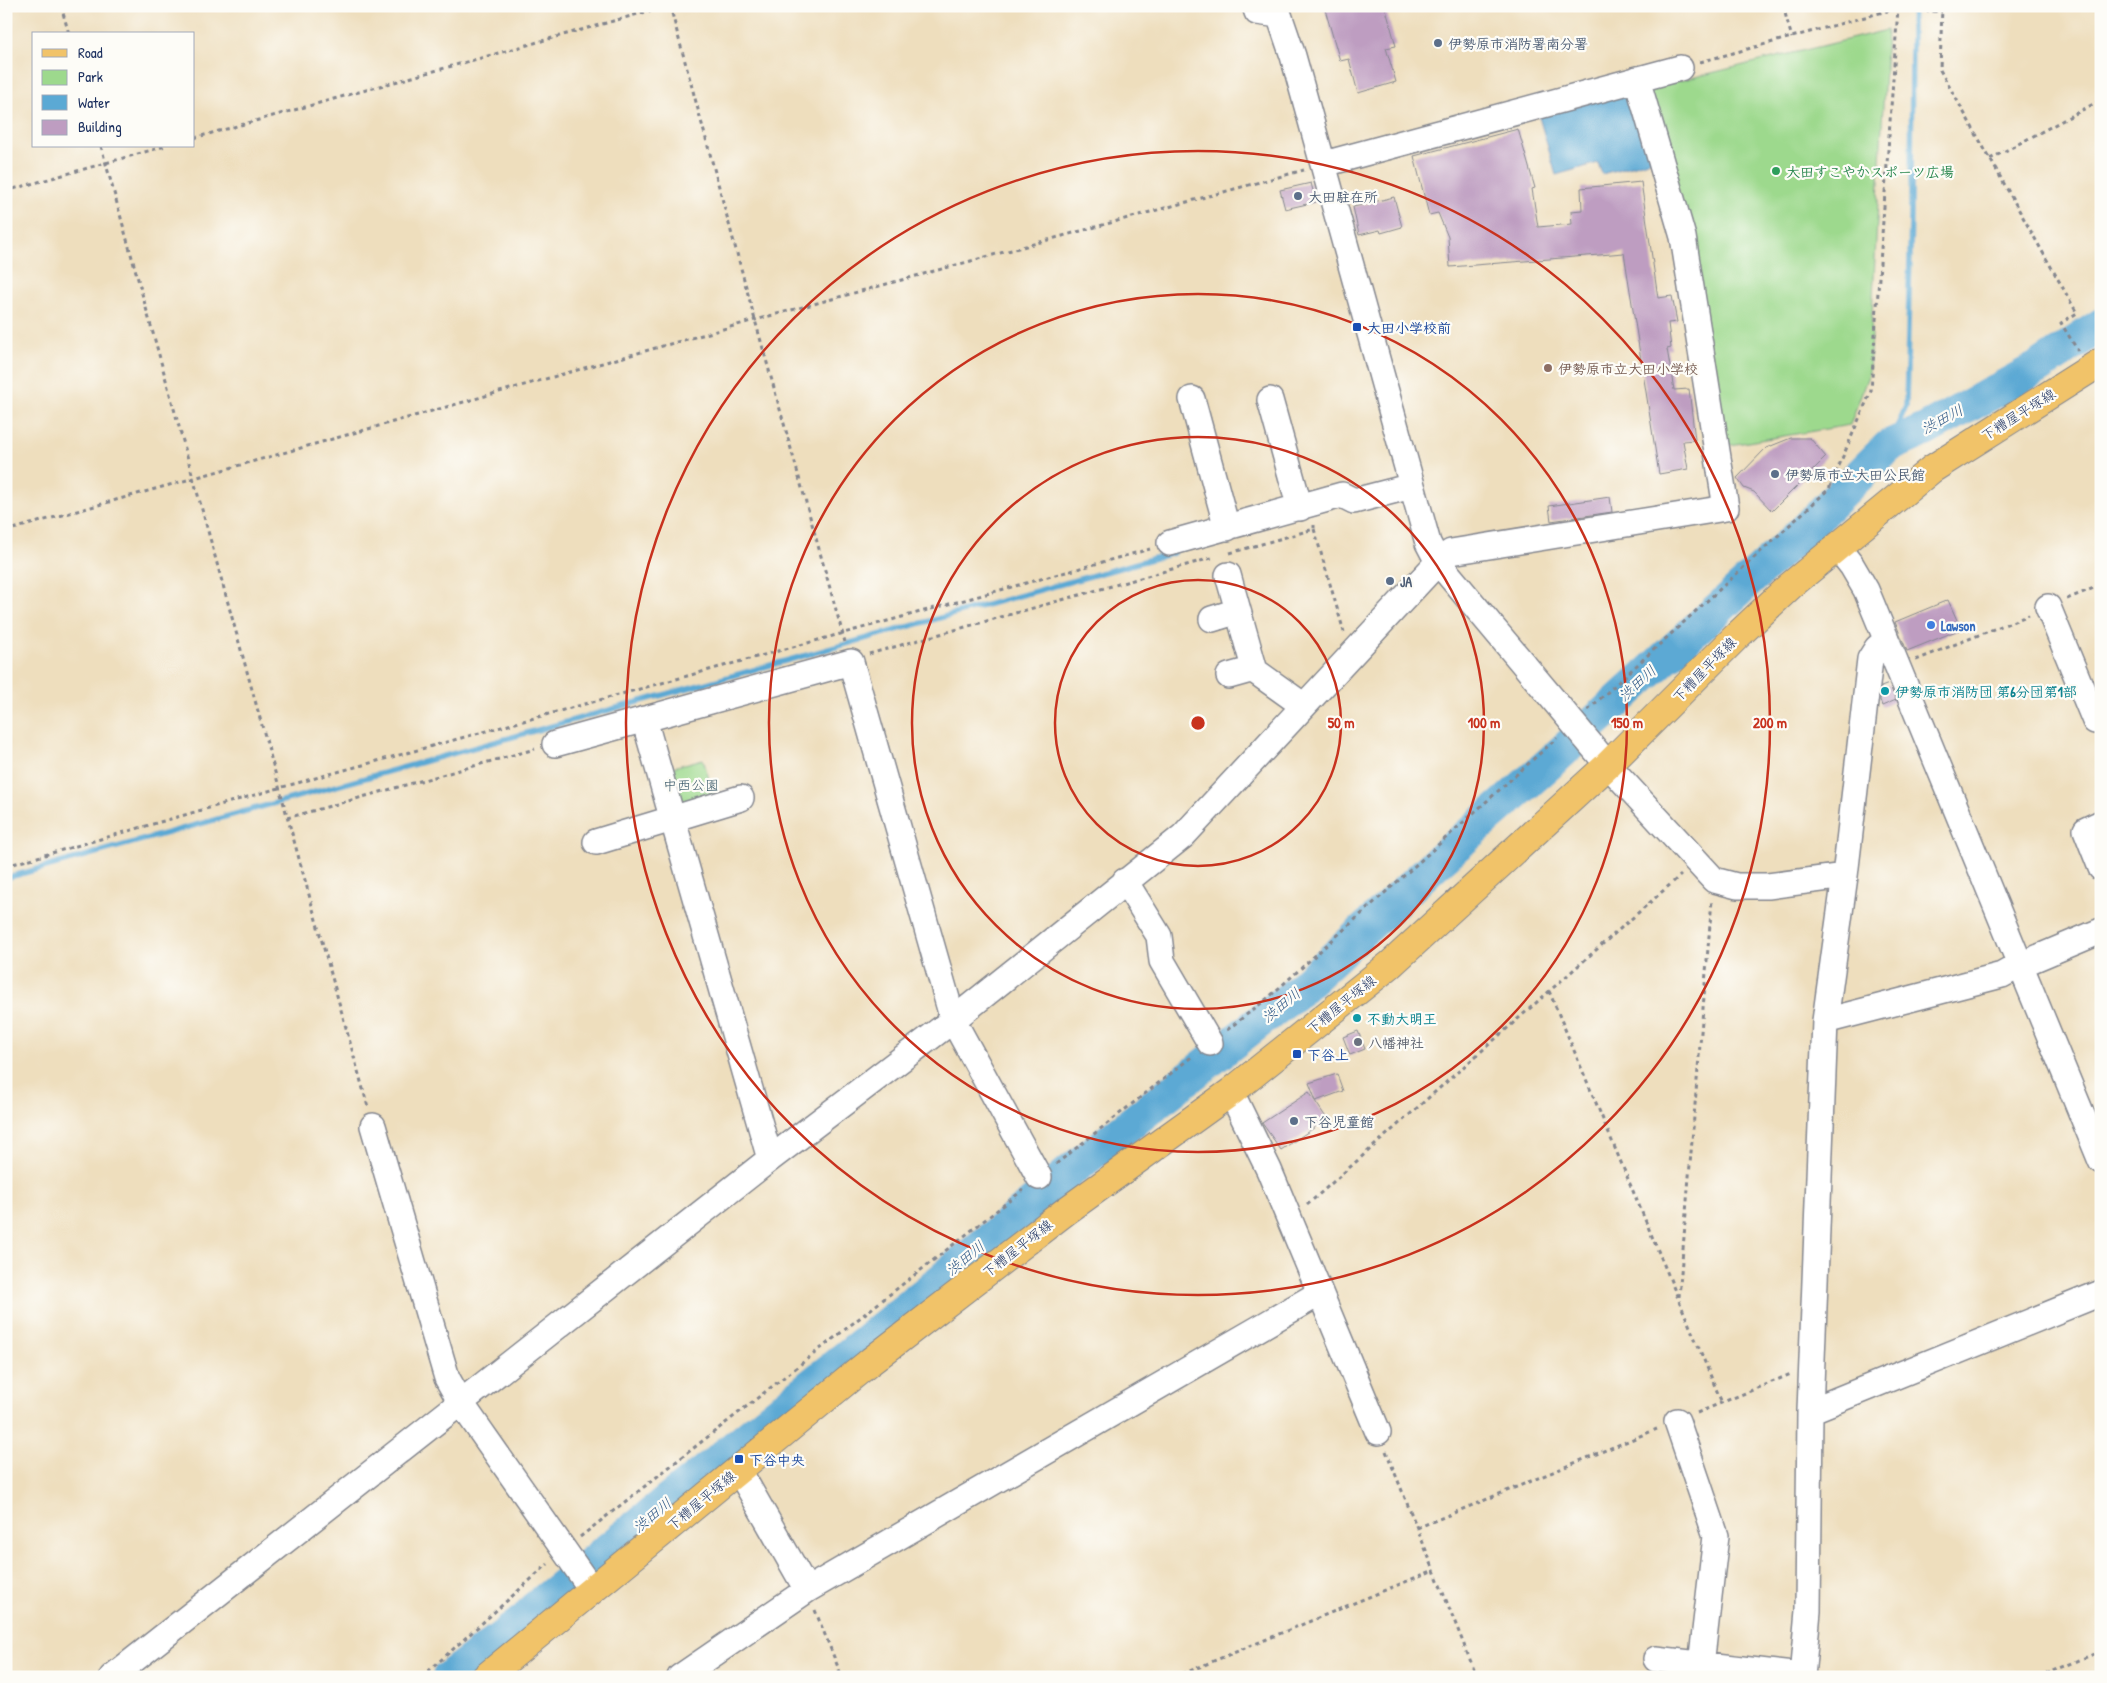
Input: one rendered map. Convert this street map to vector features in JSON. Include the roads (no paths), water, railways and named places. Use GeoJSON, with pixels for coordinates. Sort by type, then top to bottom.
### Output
{"type":"FeatureCollection","features":[{"type":"Feature","properties":{"kind":"main road","name":"下糟屋平塚線"},"geometry":{"type":"LineString","coordinates":[[486,1677],[871,1361],[1058,1217],[1231,1092],[1390,964],[1602,757],[1837,547],[1932,469],[2095,366]]}},
{"type":"Feature","properties":{"kind":"street"},"geometry":{"type":"LineString","coordinates":[[1256,6],[1257,12],[1277,10],[1293,56],[1428,543],[1438,562],[1574,725],[1714,880],[1737,886],[1768,886],[1845,876]]}},
{"type":"Feature","properties":{"kind":"street"},"geometry":{"type":"LineString","coordinates":[[1324,164],[1680,68]]}},
{"type":"Feature","properties":{"kind":"street"},"geometry":{"type":"LineString","coordinates":[[112,1677],[770,1158],[953,1020],[1183,836],[1438,562],[1451,552],[1726,508],[1683,237],[1637,79]]}},
{"type":"Feature","properties":{"kind":"street"},"geometry":{"type":"LineString","coordinates":[[1192,399],[1227,528]]}},
{"type":"Feature","properties":{"kind":"street"},"geometry":{"type":"LineString","coordinates":[[1270,400],[1304,506]]}},
{"type":"Feature","properties":{"kind":"street"},"geometry":{"type":"LineString","coordinates":[[1170,544],[1342,495],[1354,501],[1412,486]]}},
{"type":"Feature","properties":{"kind":"street"},"geometry":{"type":"LineString","coordinates":[[1837,547],[1852,566],[1866,590],[2101,1161]]}},
{"type":"Feature","properties":{"kind":"street"},"geometry":{"type":"LineString","coordinates":[[1225,562],[1254,669],[1304,706]]}},
{"type":"Feature","properties":{"kind":"street"},"geometry":{"type":"LineString","coordinates":[[2048,607],[2096,721]]}},
{"type":"Feature","properties":{"kind":"street"},"geometry":{"type":"LineString","coordinates":[[1212,619],[1238,611]]}},
{"type":"Feature","properties":{"kind":"street"},"geometry":{"type":"LineString","coordinates":[[1656,1659],[1701,1666],[1802,1676],[1808,1611],[1810,1411],[1825,1021],[1845,876],[1870,659],[1877,648],[1886,640]]}},
{"type":"Feature","properties":{"kind":"street"},"geometry":{"type":"LineString","coordinates":[[555,744],[851,662],[953,1020],[1039,1177]]}},
{"type":"Feature","properties":{"kind":"street"},"geometry":{"type":"LineString","coordinates":[[1229,676],[1254,669]]}},
{"type":"Feature","properties":{"kind":"street"},"geometry":{"type":"LineString","coordinates":[[644,719],[770,1158]]}},
{"type":"Feature","properties":{"kind":"street"},"geometry":{"type":"LineString","coordinates":[[596,842],[741,798]]}},
{"type":"Feature","properties":{"kind":"street"},"geometry":{"type":"LineString","coordinates":[[2101,823],[2086,830],[2101,868]]}},
{"type":"Feature","properties":{"kind":"street"},"geometry":{"type":"LineString","coordinates":[[1125,881],[1159,936],[1162,961],[1210,1043]]}},
{"type":"Feature","properties":{"kind":"street"},"geometry":{"type":"LineString","coordinates":[[1825,1021],[2002,975],[2020,965],[2101,931]]}},
{"type":"Feature","properties":{"kind":"street"},"geometry":{"type":"LineString","coordinates":[[1231,1092],[1290,1220],[1378,1432]]}},
{"type":"Feature","properties":{"kind":"street"},"geometry":{"type":"LineString","coordinates":[[373,1126],[447,1378],[461,1403],[592,1590]]}},
{"type":"Feature","properties":{"kind":"street"},"geometry":{"type":"LineString","coordinates":[[680,1677],[807,1590],[1320,1293]]}},
{"type":"Feature","properties":{"kind":"street"},"geometry":{"type":"LineString","coordinates":[[1810,1411],[2101,1293]]}},
{"type":"Feature","properties":{"kind":"street"},"geometry":{"type":"LineString","coordinates":[[1677,1421],[1716,1536],[1701,1666]]}},
{"type":"Feature","properties":{"kind":"street"},"geometry":{"type":"LineString","coordinates":[[738,1469],[807,1590]]}},
{"type":"Feature","properties":{"kind":"water"},"geometry":{"type":"Polygon","coordinates":[[[1631,90],[1652,160],[1602,174],[1598,163],[1556,175],[1539,117],[1631,90]]]}},
{"type":"Feature","properties":{"kind":"waterway"},"geometry":{"type":"LineString","coordinates":[[1889,446],[1906,406],[1911,216],[1913,6]]}},
{"type":"Feature","properties":{"kind":"waterway","name":"渋田川"},"geometry":{"type":"LineString","coordinates":[[449,1677],[526,1619],[534,1609],[934,1286],[1073,1169],[1297,992],[1433,866],[1552,761],[1801,533],[1889,446],[1925,430],[2037,368],[2101,325]]}},
{"type":"Feature","properties":{"kind":"waterway"},"geometry":{"type":"LineString","coordinates":[[6,878],[1173,553]]}},
{"type":"Feature","properties":{"kind":"place","name":"伊勢原市消防署南分署"},"geometry":{"type":"Point","coordinates":[1438,43]}},
{"type":"Feature","properties":{"kind":"place","name":"大田すこやかスポーツ広場"},"geometry":{"type":"Point","coordinates":[1776,171]}},
{"type":"Feature","properties":{"kind":"place","name":"大田駐在所"},"geometry":{"type":"Point","coordinates":[1298,196]}},
{"type":"Feature","properties":{"kind":"place","name":"大田小学校前"},"geometry":{"type":"Point","coordinates":[1357,327]}},
{"type":"Feature","properties":{"kind":"place","name":"伊勢原市立大田小学校"},"geometry":{"type":"Point","coordinates":[1548,368]}},
{"type":"Feature","properties":{"kind":"place","name":"伊勢原市立大田公民館"},"geometry":{"type":"Point","coordinates":[1775,474]}},
{"type":"Feature","properties":{"kind":"place","name":"JA"},"geometry":{"type":"Point","coordinates":[1390,581]}},
{"type":"Feature","properties":{"kind":"place","name":"Lawson"},"geometry":{"type":"Point","coordinates":[1931,625]}},
{"type":"Feature","properties":{"kind":"place","name":"伊勢原市消防団 第6分団第1部"},"geometry":{"type":"Point","coordinates":[1885,691]}},
{"type":"Feature","properties":{"kind":"place","name":"不動大明王"},"geometry":{"type":"Point","coordinates":[1357,1018]}},
{"type":"Feature","properties":{"kind":"place","name":"八幡神社"},"geometry":{"type":"Point","coordinates":[1358,1042]}},
{"type":"Feature","properties":{"kind":"place","name":"下谷上"},"geometry":{"type":"Point","coordinates":[1297,1054]}},
{"type":"Feature","properties":{"kind":"place","name":"下谷児童館"},"geometry":{"type":"Point","coordinates":[1294,1121]}},
{"type":"Feature","properties":{"kind":"place","name":"下谷中央"},"geometry":{"type":"Point","coordinates":[739,1459]}},
{"type":"Feature","properties":{"kind":"park label","name":"中西公園"},"geometry":{"type":"Point","coordinates":[691,784]}}]}
